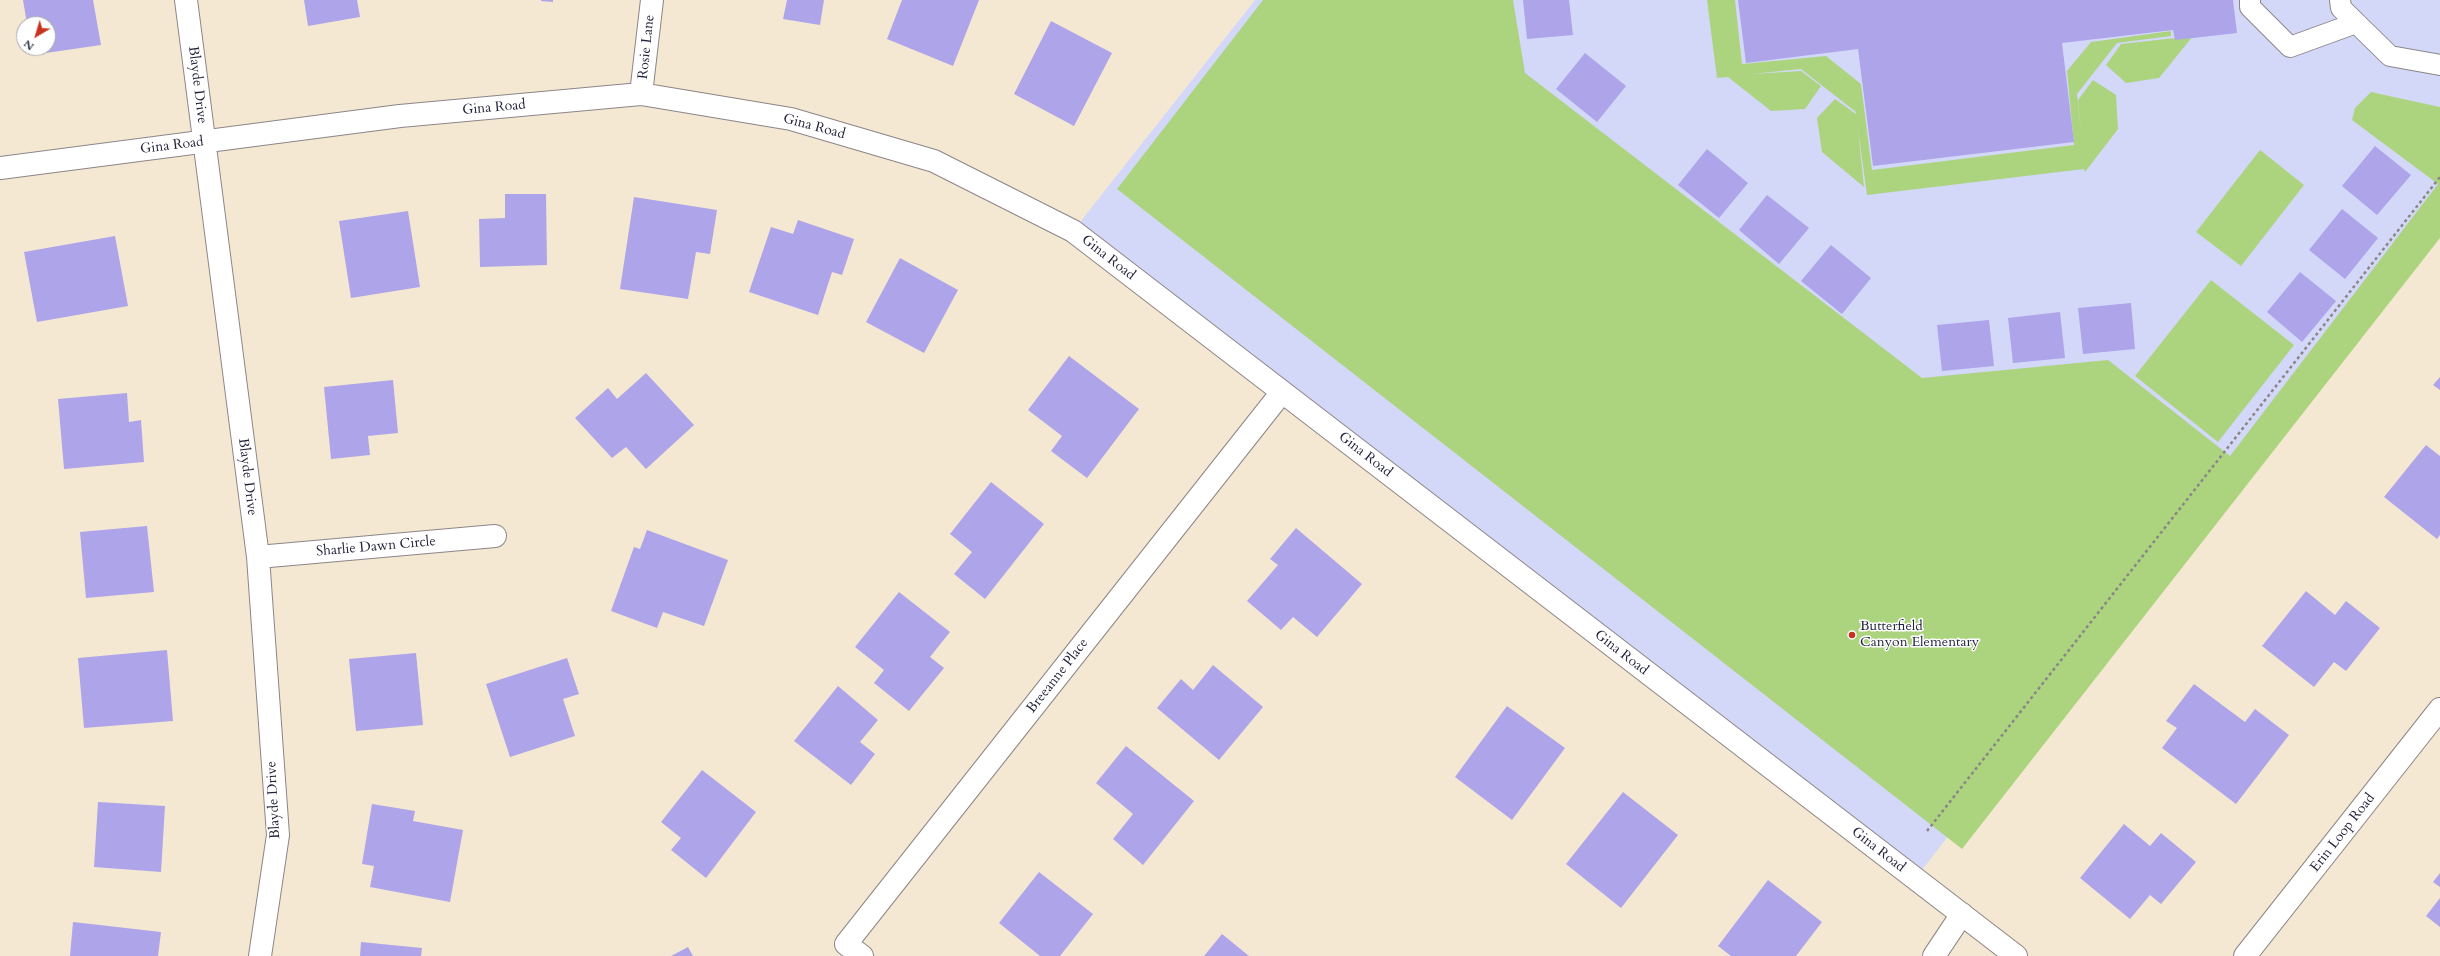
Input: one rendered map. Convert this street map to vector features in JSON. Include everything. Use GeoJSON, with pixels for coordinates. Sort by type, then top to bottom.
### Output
{"type":"FeatureCollection","features":[{"type":"Feature","properties":{"kind":"street","name":"Blayde Drive"},"geometry":{"type":"LineString","coordinates":[[186,0],[258,557],[278,834],[260,956]]}},
{"type":"Feature","properties":{"kind":"street","name":"Rosie Lane"},"geometry":{"type":"LineString","coordinates":[[641,94],[652,0]]}},
{"type":"Feature","properties":{"kind":"street","name":"Gina Road"},"geometry":{"type":"LineString","coordinates":[[0,168],[400,116],[641,94],[791,119],[934,160],[1073,232],[2016,956]]}},
{"type":"Feature","properties":{"kind":"street","name":"Breeanne Place"},"geometry":{"type":"LineString","coordinates":[[862,956],[846,944],[1282,392]]}},
{"type":"Feature","properties":{"kind":"street","name":"Sharlie Dawn Circle"},"geometry":{"type":"LineString","coordinates":[[258,557],[495,536]]}},
{"type":"Feature","properties":{"kind":"street","name":"Erin Loop Road"},"geometry":{"type":"LineString","coordinates":[[2245,956],[2440,709]]}},
{"type":"Feature","properties":{"kind":"street"},"geometry":{"type":"LineString","coordinates":[[1934,956],[1962,914]]}},
{"type":"Feature","properties":{"kind":"lane"},"geometry":{"type":"LineString","coordinates":[[2250,0],[2250,7],[2290,47],[2356,22]]}},
{"type":"Feature","properties":{"kind":"lane"},"geometry":{"type":"LineString","coordinates":[[2340,0],[2341,8],[2390,56],[2440,65]]}},
{"type":"Feature","properties":{"kind":"path"},"geometry":{"type":"LineString","coordinates":[[1927,831],[2440,177]]}},
{"type":"Feature","properties":{"kind":"shaded area","name":"Butterfield Canyon Elementary"},"geometry":{"type":"Polygon","coordinates":[[[1255,0],[2440,0],[2440,202],[1915,879],[1073,231],[1255,0]]]}},
{"type":"Feature","properties":{"kind":"green space"},"geometry":{"type":"Polygon","coordinates":[[[1263,0],[1513,0],[1525,73],[1922,378],[2108,360],[2230,456],[2438,184],[2352,120],[2355,108],[2371,92],[2440,107],[2440,238],[1962,849],[1117,189],[1263,0]]]}},
{"type":"Feature","properties":{"kind":"green space"},"geometry":{"type":"Polygon","coordinates":[[[1707,0],[1735,0],[1742,64],[1826,56],[1861,84],[1872,170],[2074,145],[2067,71],[2091,42],[2171,31],[2171,36],[2117,43],[2077,94],[2081,132],[2078,100],[2093,80],[2116,95],[2118,129],[2085,172],[2084,169],[1867,195],[1858,129],[1864,187],[1822,152],[1817,118],[1835,99],[1856,114],[1856,112],[1801,69],[1752,74],[1801,71],[1821,86],[1805,109],[1771,111],[1728,77],[1717,78],[1707,0]]]}},
{"type":"Feature","properties":{"kind":"green space"},"geometry":{"type":"Polygon","coordinates":[[[2193,36],[2159,78],[2126,83],[2106,65],[2121,44],[2193,36]]]}},
{"type":"Feature","properties":{"kind":"green space"},"geometry":{"type":"Polygon","coordinates":[[[2260,150],[2304,185],[2241,266],[2196,232],[2260,150]]]}},
{"type":"Feature","properties":{"kind":"green space"},"geometry":{"type":"Polygon","coordinates":[[[2211,280],[2294,345],[2218,442],[2135,376],[2211,280]]]}},
{"type":"Feature","properties":{"kind":"building"},"geometry":{"type":"Polygon","coordinates":[[[23,0],[93,0],[101,45],[56,52],[56,16],[26,16],[23,0]]]}},
{"type":"Feature","properties":{"kind":"building"},"geometry":{"type":"Polygon","coordinates":[[[304,0],[357,0],[360,17],[308,26],[304,0]]]}},
{"type":"Feature","properties":{"kind":"building"},"geometry":{"type":"Polygon","coordinates":[[[553,0],[553,2],[541,1],[553,0]]]}},
{"type":"Feature","properties":{"kind":"building"},"geometry":{"type":"Polygon","coordinates":[[[787,0],[824,0],[820,25],[783,19],[787,0]]]}},
{"type":"Feature","properties":{"kind":"building"},"geometry":{"type":"Polygon","coordinates":[[[902,0],[979,0],[953,66],[887,39],[902,0]]]}},
{"type":"Feature","properties":{"kind":"building"},"geometry":{"type":"Polygon","coordinates":[[[1523,0],[1569,0],[1573,35],[1527,39],[1523,0]]]}},
{"type":"Feature","properties":{"kind":"building"},"geometry":{"type":"Polygon","coordinates":[[[1738,0],[2233,0],[2237,33],[2175,40],[2173,30],[2062,43],[2074,142],[1873,166],[1858,49],[1746,63],[1738,0]]]}},
{"type":"Feature","properties":{"kind":"building"},"geometry":{"type":"Polygon","coordinates":[[[1051,21],[1112,53],[1074,126],[1014,94],[1051,21]]]}},
{"type":"Feature","properties":{"kind":"building"},"geometry":{"type":"Polygon","coordinates":[[[1585,53],[1626,86],[1597,122],[1556,89],[1585,53]]]}},
{"type":"Feature","properties":{"kind":"building"},"geometry":{"type":"Polygon","coordinates":[[[2375,146],[2411,175],[2377,215],[2342,186],[2375,146]]]}},
{"type":"Feature","properties":{"kind":"building"},"geometry":{"type":"Polygon","coordinates":[[[1707,149],[1748,183],[1719,218],[1678,185],[1707,149]]]}},
{"type":"Feature","properties":{"kind":"building"},"geometry":{"type":"Polygon","coordinates":[[[505,194],[546,194],[547,265],[480,267],[479,219],[505,218],[505,194]]]}},
{"type":"Feature","properties":{"kind":"building"},"geometry":{"type":"Polygon","coordinates":[[[1767,195],[1809,228],[1779,264],[1739,230],[1767,195]]]}},
{"type":"Feature","properties":{"kind":"building"},"geometry":{"type":"Polygon","coordinates":[[[634,197],[717,210],[710,254],[696,252],[688,299],[620,289],[634,197]]]}},
{"type":"Feature","properties":{"kind":"building"},"geometry":{"type":"Polygon","coordinates":[[[2342,209],[2378,238],[2345,279],[2309,250],[2342,209]]]}},
{"type":"Feature","properties":{"kind":"building"},"geometry":{"type":"Polygon","coordinates":[[[408,211],[420,287],[351,298],[339,221],[408,211]]]}},
{"type":"Feature","properties":{"kind":"building"},"geometry":{"type":"Polygon","coordinates":[[[798,220],[854,239],[842,275],[832,272],[818,315],[749,292],[771,227],[793,234],[798,220]]]}},
{"type":"Feature","properties":{"kind":"building"},"geometry":{"type":"Polygon","coordinates":[[[115,236],[128,306],[37,322],[24,252],[115,236]]]}},
{"type":"Feature","properties":{"kind":"building"},"geometry":{"type":"Polygon","coordinates":[[[1831,245],[1871,278],[1842,314],[1801,281],[1831,245]]]}},
{"type":"Feature","properties":{"kind":"building"},"geometry":{"type":"Polygon","coordinates":[[[900,258],[958,290],[924,353],[866,322],[900,258]]]}},
{"type":"Feature","properties":{"kind":"building"},"geometry":{"type":"Polygon","coordinates":[[[2300,272],[2336,301],[2302,342],[2267,312],[2300,272]]]}},
{"type":"Feature","properties":{"kind":"building"},"geometry":{"type":"Polygon","coordinates":[[[2131,303],[2135,349],[2083,354],[2078,308],[2131,303]]]}},
{"type":"Feature","properties":{"kind":"building"},"geometry":{"type":"Polygon","coordinates":[[[2060,312],[2065,358],[2013,363],[2008,318],[2060,312]]]}},
{"type":"Feature","properties":{"kind":"building"},"geometry":{"type":"Polygon","coordinates":[[[1989,320],[1994,366],[1942,371],[1937,325],[1989,320]]]}},
{"type":"Feature","properties":{"kind":"building"},"geometry":{"type":"Polygon","coordinates":[[[1069,356],[1139,409],[1087,478],[1051,451],[1062,436],[1028,410],[1069,356]]]}},
{"type":"Feature","properties":{"kind":"building"},"geometry":{"type":"Polygon","coordinates":[[[646,373],[694,425],[646,469],[626,447],[612,458],[575,418],[608,388],[617,399],[646,373]]]}},
{"type":"Feature","properties":{"kind":"building"},"geometry":{"type":"Polygon","coordinates":[[[2440,377],[2440,390],[2433,385],[2440,377]]]}},
{"type":"Feature","properties":{"kind":"building"},"geometry":{"type":"Polygon","coordinates":[[[393,380],[398,433],[368,436],[370,455],[331,459],[324,387],[393,380]]]}},
{"type":"Feature","properties":{"kind":"building"},"geometry":{"type":"Polygon","coordinates":[[[127,393],[129,422],[141,420],[144,462],[64,469],[58,399],[127,393]]]}},
{"type":"Feature","properties":{"kind":"building"},"geometry":{"type":"Polygon","coordinates":[[[2426,445],[2440,456],[2440,535],[2437,539],[2384,497],[2426,445]]]}},
{"type":"Feature","properties":{"kind":"building"},"geometry":{"type":"Polygon","coordinates":[[[991,482],[1044,524],[985,599],[954,574],[972,552],[950,534],[991,482]]]}},
{"type":"Feature","properties":{"kind":"building"},"geometry":{"type":"Polygon","coordinates":[[[147,526],[154,592],[86,598],[80,532],[147,526]]]}},
{"type":"Feature","properties":{"kind":"building"},"geometry":{"type":"Polygon","coordinates":[[[1296,528],[1362,584],[1317,637],[1293,617],[1281,630],[1247,601],[1278,565],[1270,559],[1296,528]]]}},
{"type":"Feature","properties":{"kind":"building"},"geometry":{"type":"Polygon","coordinates":[[[647,530],[728,560],[704,626],[663,612],[657,628],[611,611],[634,547],[640,549],[647,530]]]}},
{"type":"Feature","properties":{"kind":"building"},"geometry":{"type":"Polygon","coordinates":[[[2306,591],[2335,615],[2346,601],[2380,628],[2346,671],[2334,662],[2314,687],[2262,646],[2306,591]]]}},
{"type":"Feature","properties":{"kind":"building"},"geometry":{"type":"Polygon","coordinates":[[[899,592],[950,632],[930,657],[944,668],[909,711],[874,683],[884,670],[855,647],[899,592]]]}},
{"type":"Feature","properties":{"kind":"building"},"geometry":{"type":"Polygon","coordinates":[[[167,650],[173,721],[84,728],[78,658],[167,650]]]}},
{"type":"Feature","properties":{"kind":"building"},"geometry":{"type":"Polygon","coordinates":[[[416,653],[423,725],[356,731],[349,659],[416,653]]]}},
{"type":"Feature","properties":{"kind":"building"},"geometry":{"type":"Polygon","coordinates":[[[567,658],[579,694],[563,699],[575,736],[510,757],[486,684],[567,658]]]}},
{"type":"Feature","properties":{"kind":"building"},"geometry":{"type":"Polygon","coordinates":[[[1213,665],[1263,707],[1219,760],[1157,708],[1181,679],[1193,690],[1213,665]]]}},
{"type":"Feature","properties":{"kind":"building"},"geometry":{"type":"Polygon","coordinates":[[[2194,684],[2245,722],[2255,709],[2289,735],[2236,804],[2162,748],[2177,728],[2166,721],[2194,684]]]}},
{"type":"Feature","properties":{"kind":"building"},"geometry":{"type":"Polygon","coordinates":[[[838,686],[878,720],[860,742],[875,754],[851,785],[794,741],[838,686]]]}},
{"type":"Feature","properties":{"kind":"building"},"geometry":{"type":"Polygon","coordinates":[[[1507,706],[1565,748],[1512,820],[1455,777],[1507,706]]]}},
{"type":"Feature","properties":{"kind":"building"},"geometry":{"type":"Polygon","coordinates":[[[1126,746],[1194,801],[1143,865],[1113,839],[1133,814],[1096,783],[1126,746]]]}},
{"type":"Feature","properties":{"kind":"building"},"geometry":{"type":"Polygon","coordinates":[[[702,770],[756,812],[706,878],[671,850],[681,838],[661,822],[702,770]]]}},
{"type":"Feature","properties":{"kind":"building"},"geometry":{"type":"Polygon","coordinates":[[[1623,792],[1678,835],[1621,908],[1566,864],[1623,792]]]}},
{"type":"Feature","properties":{"kind":"building"},"geometry":{"type":"Polygon","coordinates":[[[98,802],[165,806],[161,872],[94,867],[98,802]]]}},
{"type":"Feature","properties":{"kind":"building"},"geometry":{"type":"Polygon","coordinates":[[[372,804],[415,811],[413,821],[463,830],[450,902],[370,887],[374,866],[362,864],[372,804]]]}},
{"type":"Feature","properties":{"kind":"building"},"geometry":{"type":"Polygon","coordinates":[[[2124,824],[2150,846],[2161,833],[2196,862],[2161,904],[2150,895],[2130,919],[2080,878],[2124,824]]]}},
{"type":"Feature","properties":{"kind":"building"},"geometry":{"type":"Polygon","coordinates":[[[1039,872],[1093,914],[1060,956],[1040,956],[999,923],[1039,872]]]}},
{"type":"Feature","properties":{"kind":"building"},"geometry":{"type":"Polygon","coordinates":[[[2440,873],[2440,887],[2433,882],[2440,873]]]}},
{"type":"Feature","properties":{"kind":"building"},"geometry":{"type":"Polygon","coordinates":[[[1768,880],[1822,922],[1796,956],[1731,956],[1718,946],[1768,880]]]}},
{"type":"Feature","properties":{"kind":"building"},"geometry":{"type":"Polygon","coordinates":[[[2440,898],[2440,927],[2426,916],[2440,898]]]}},
{"type":"Feature","properties":{"kind":"building"},"geometry":{"type":"Polygon","coordinates":[[[73,922],[161,932],[158,956],[70,956],[73,922]]]}},
{"type":"Feature","properties":{"kind":"building"},"geometry":{"type":"Polygon","coordinates":[[[1222,934],[1249,956],[1204,956],[1222,934]]]}},
{"type":"Feature","properties":{"kind":"building"},"geometry":{"type":"Polygon","coordinates":[[[361,942],[422,948],[421,956],[360,956],[361,942]]]}},
{"type":"Feature","properties":{"kind":"building"},"geometry":{"type":"Polygon","coordinates":[[[688,947],[693,956],[671,956],[688,947]]]}},
{"type":"Feature","properties":{"kind":"place","name":"Butterfield Canyon Elementary"},"geometry":{"type":"Point","coordinates":[1852,635]}}]}
